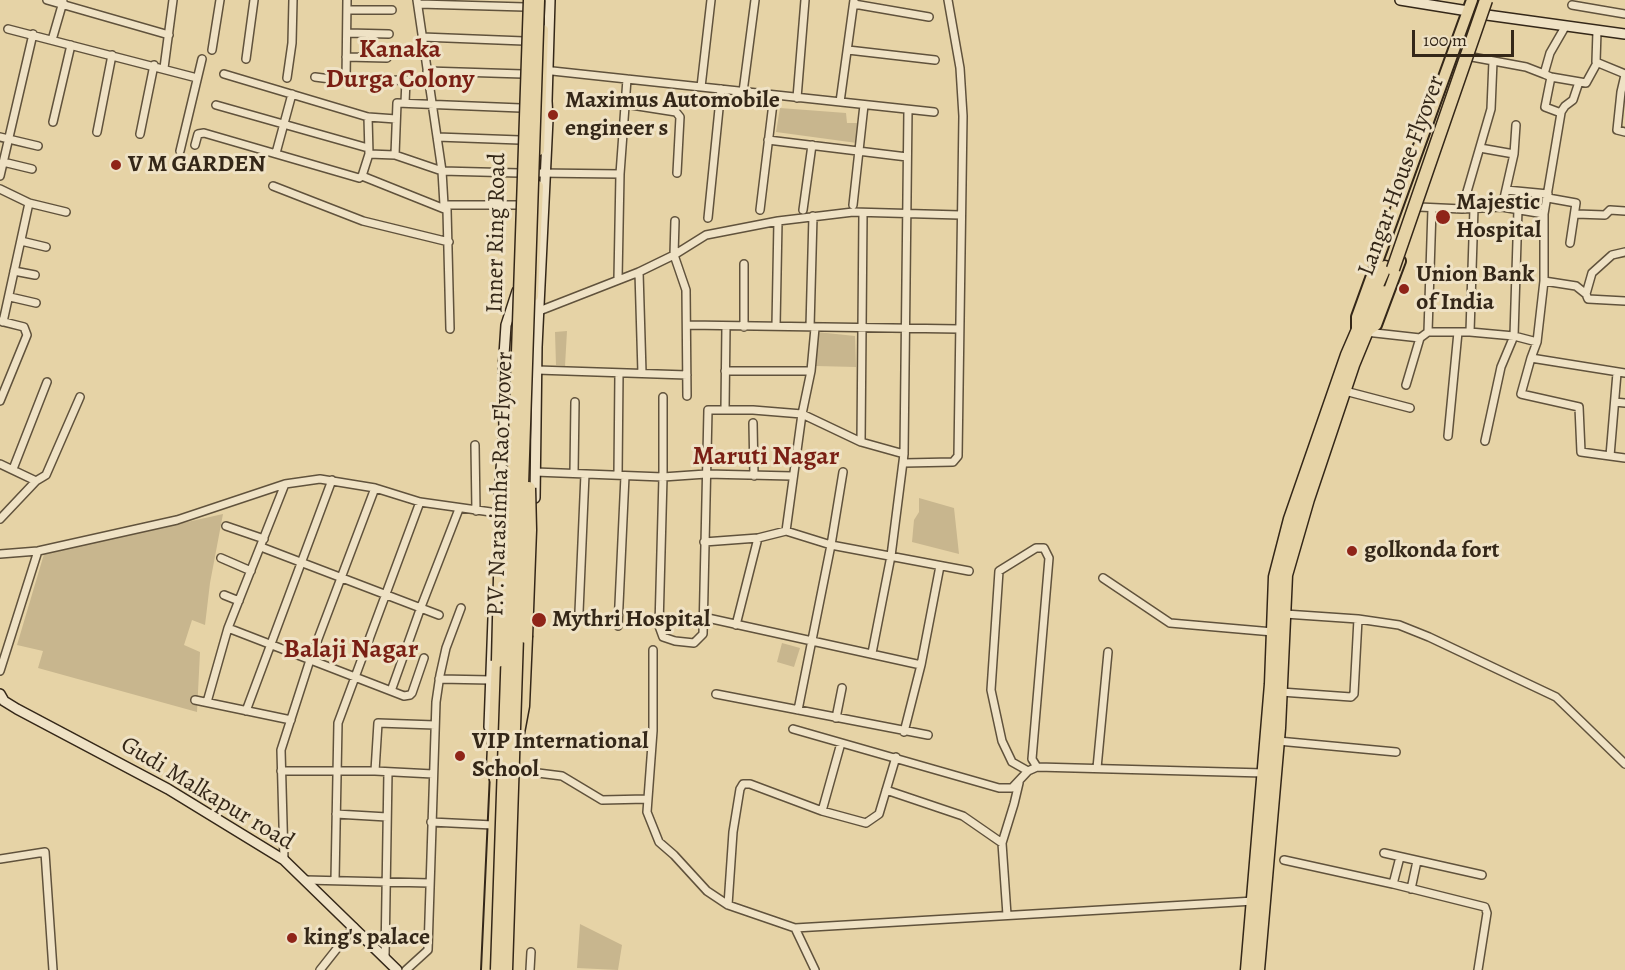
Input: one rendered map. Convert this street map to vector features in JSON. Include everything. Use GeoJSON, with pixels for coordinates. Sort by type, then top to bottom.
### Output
{"type":"FeatureCollection","features":[{"type":"Feature","properties":{"kind":"highway","name":"P.V. Narasimha Rao Flyover"},"geometry":{"type":"LineString","coordinates":[[497,970],[538,0]]}},
{"type":"Feature","properties":{"kind":"highway","name":"Langar House Flyover"},"geometry":{"type":"LineString","coordinates":[[1389,268],[1478,0]]}},
{"type":"Feature","properties":{"kind":"highway","name":"Langar House Flyover"},"geometry":{"type":"LineString","coordinates":[[1361,331],[1389,268],[1486,0]]}},
{"type":"Feature","properties":{"kind":"highway","name":"P.V. Narasimha Rao Flyover"},"geometry":{"type":"LineString","coordinates":[[508,970],[522,352],[526,2]]}},
{"type":"Feature","properties":{"kind":"highway"},"geometry":{"type":"LineString","coordinates":[[1258,970],[1278,741],[1286,575],[1291,553],[1345,391],[1361,331]]}},
{"type":"Feature","properties":{"kind":"highway"},"geometry":{"type":"LineString","coordinates":[[1247,970],[1272,684],[1275,577],[1290,519],[1361,331]]}},
{"type":"Feature","properties":{"kind":"highway"},"geometry":{"type":"LineString","coordinates":[[515,748],[523,706],[530,530],[522,352]]}},
{"type":"Feature","properties":{"kind":"highway"},"geometry":{"type":"LineString","coordinates":[[496,782],[493,768],[502,526],[522,352]]}},
{"type":"Feature","properties":{"kind":"main road","name":"Inner Ring Road"},"geometry":{"type":"LineString","coordinates":[[508,970],[514,886],[514,770],[523,578],[527,369],[536,313],[538,188],[542,173],[545,70],[543,0]]}},
{"type":"Feature","properties":{"kind":"main road"},"geometry":{"type":"LineString","coordinates":[[1472,0],[1357,317],[1361,331],[1376,325],[1492,0]]}},
{"type":"Feature","properties":{"kind":"main road","name":"Inner Ring Road"},"geometry":{"type":"LineString","coordinates":[[487,970],[496,782],[503,514],[517,291],[526,2]]}},
{"type":"Feature","properties":{"kind":"main road"},"geometry":{"type":"LineString","coordinates":[[1451,59],[1470,61]]}},
{"type":"Feature","properties":{"kind":"main road"},"geometry":{"type":"LineString","coordinates":[[519,188],[538,188]]}},
{"type":"Feature","properties":{"kind":"street"},"geometry":{"type":"LineString","coordinates":[[47,0],[63,2],[169,35]]}},
{"type":"Feature","properties":{"kind":"street"},"geometry":{"type":"LineString","coordinates":[[164,68],[173,0]]}},
{"type":"Feature","properties":{"kind":"street"},"geometry":{"type":"LineString","coordinates":[[212,51],[220,0]]}},
{"type":"Feature","properties":{"kind":"street"},"geometry":{"type":"LineString","coordinates":[[246,59],[254,0]]}},
{"type":"Feature","properties":{"kind":"street"},"geometry":{"type":"LineString","coordinates":[[287,78],[292,43],[293,0]]}},
{"type":"Feature","properties":{"kind":"street"},"geometry":{"type":"LineString","coordinates":[[346,81],[347,0]]}},
{"type":"Feature","properties":{"kind":"street"},"geometry":{"type":"LineString","coordinates":[[550,0],[545,70],[934,112]]}},
{"type":"Feature","properties":{"kind":"street"},"geometry":{"type":"LineString","coordinates":[[701,87],[711,0]]}},
{"type":"Feature","properties":{"kind":"street"},"geometry":{"type":"LineString","coordinates":[[743,92],[756,0]]}},
{"type":"Feature","properties":{"kind":"street"},"geometry":{"type":"LineString","coordinates":[[797,98],[805,0]]}},
{"type":"Feature","properties":{"kind":"street"},"geometry":{"type":"LineString","coordinates":[[904,463],[953,462],[958,456],[963,116],[961,80],[948,0]]}},
{"type":"Feature","properties":{"kind":"street"},"geometry":{"type":"LineString","coordinates":[[1400,0],[1468,11]]}},
{"type":"Feature","properties":{"kind":"street"},"geometry":{"type":"LineString","coordinates":[[52,40],[63,2]]}},
{"type":"Feature","properties":{"kind":"street"},"geometry":{"type":"LineString","coordinates":[[450,329],[449,242],[446,208],[418,2],[526,2]]}},
{"type":"Feature","properties":{"kind":"street"},"geometry":{"type":"LineString","coordinates":[[840,102],[854,2],[930,17]]}},
{"type":"Feature","properties":{"kind":"street"},"geometry":{"type":"LineString","coordinates":[[1572,5],[1581,3],[1625,14]]}},
{"type":"Feature","properties":{"kind":"street"},"geometry":{"type":"LineString","coordinates":[[347,10],[392,10]]}},
{"type":"Feature","properties":{"kind":"street"},"geometry":{"type":"LineString","coordinates":[[1487,15],[1625,34]]}},
{"type":"Feature","properties":{"kind":"street"},"geometry":{"type":"LineString","coordinates":[[1561,112],[1545,107],[1549,56],[1565,27]]}},
{"type":"Feature","properties":{"kind":"street"},"geometry":{"type":"LineString","coordinates":[[8,29],[198,78]]}},
{"type":"Feature","properties":{"kind":"street"},"geometry":{"type":"LineString","coordinates":[[1470,61],[1493,61],[1526,67],[1547,75],[1587,83],[1597,63],[1597,31]]}},
{"type":"Feature","properties":{"kind":"street"},"geometry":{"type":"LineString","coordinates":[[347,33],[389,34]]}},
{"type":"Feature","properties":{"kind":"street"},"geometry":{"type":"LineString","coordinates":[[32,169],[1,169],[33,34]]}},
{"type":"Feature","properties":{"kind":"street"},"geometry":{"type":"LineString","coordinates":[[422,37],[524,41]]}},
{"type":"Feature","properties":{"kind":"street"},"geometry":{"type":"LineString","coordinates":[[53,122],[71,45]]}},
{"type":"Feature","properties":{"kind":"street"},"geometry":{"type":"LineString","coordinates":[[848,50],[935,60]]}},
{"type":"Feature","properties":{"kind":"street"},"geometry":{"type":"LineString","coordinates":[[97,132],[112,55]]}},
{"type":"Feature","properties":{"kind":"street"},"geometry":{"type":"LineString","coordinates":[[346,57],[387,58]]}},
{"type":"Feature","properties":{"kind":"street"},"geometry":{"type":"LineString","coordinates":[[180,151],[202,59]]}},
{"type":"Feature","properties":{"kind":"street"},"geometry":{"type":"LineString","coordinates":[[1462,209],[1491,109],[1493,61]]}},
{"type":"Feature","properties":{"kind":"street"},"geometry":{"type":"LineString","coordinates":[[1597,63],[1625,75],[1617,130],[1625,132]]}},
{"type":"Feature","properties":{"kind":"street"},"geometry":{"type":"LineString","coordinates":[[140,134],[154,65]]}},
{"type":"Feature","properties":{"kind":"street"},"geometry":{"type":"LineString","coordinates":[[427,71],[522,74]]}},
{"type":"Feature","properties":{"kind":"street"},"geometry":{"type":"LineString","coordinates":[[224,74],[368,117],[396,119]]}},
{"type":"Feature","properties":{"kind":"street"},"geometry":{"type":"LineString","coordinates":[[315,77],[346,81],[406,80],[405,103]]}},
{"type":"Feature","properties":{"kind":"street"},"geometry":{"type":"LineString","coordinates":[[618,279],[620,174],[627,79]]}},
{"type":"Feature","properties":{"kind":"street"},"geometry":{"type":"LineString","coordinates":[[1579,82],[1573,100],[1561,112],[1544,214],[1544,281],[1537,342],[1530,358],[1521,394],[1579,407],[1581,452],[1625,458]]}},
{"type":"Feature","properties":{"kind":"street"},"geometry":{"type":"LineString","coordinates":[[708,218],[721,89]]}},
{"type":"Feature","properties":{"kind":"street"},"geometry":{"type":"LineString","coordinates":[[276,153],[292,94]]}},
{"type":"Feature","properties":{"kind":"street"},"geometry":{"type":"LineString","coordinates":[[760,210],[774,95]]}},
{"type":"Feature","properties":{"kind":"street"},"geometry":{"type":"LineString","coordinates":[[395,155],[397,103],[522,108]]}},
{"type":"Feature","properties":{"kind":"street"},"geometry":{"type":"LineString","coordinates":[[625,104],[676,112],[680,117],[678,173]]}},
{"type":"Feature","properties":{"kind":"street"},"geometry":{"type":"LineString","coordinates":[[216,105],[284,123],[369,151],[395,155],[442,171],[519,173]]}},
{"type":"Feature","properties":{"kind":"street"},"geometry":{"type":"LineString","coordinates":[[853,205],[864,105]]}},
{"type":"Feature","properties":{"kind":"street"},"geometry":{"type":"LineString","coordinates":[[873,653],[891,556],[904,463],[908,110]]}},
{"type":"Feature","properties":{"kind":"street"},"geometry":{"type":"LineString","coordinates":[[362,176],[369,151],[368,117]]}},
{"type":"Feature","properties":{"kind":"street"},"geometry":{"type":"LineString","coordinates":[[1502,207],[1514,154],[1516,125]]}},
{"type":"Feature","properties":{"kind":"street"},"geometry":{"type":"LineString","coordinates":[[195,145],[198,134],[204,134],[359,178],[362,176],[446,208],[518,205]]}},
{"type":"Feature","properties":{"kind":"street"},"geometry":{"type":"LineString","coordinates":[[0,137],[38,146]]}},
{"type":"Feature","properties":{"kind":"street"},"geometry":{"type":"LineString","coordinates":[[436,137],[520,140]]}},
{"type":"Feature","properties":{"kind":"street"},"geometry":{"type":"LineString","coordinates":[[768,140],[907,157]]}},
{"type":"Feature","properties":{"kind":"street"},"geometry":{"type":"LineString","coordinates":[[803,210],[812,145]]}},
{"type":"Feature","properties":{"kind":"street"},"geometry":{"type":"LineString","coordinates":[[1480,148],[1514,154]]}},
{"type":"Feature","properties":{"kind":"street"},"geometry":{"type":"LineString","coordinates":[[523,578],[534,552],[536,313],[542,173],[620,174]]}},
{"type":"Feature","properties":{"kind":"street"},"geometry":{"type":"LineString","coordinates":[[273,186],[363,221],[449,242]]}},
{"type":"Feature","properties":{"kind":"street"},"geometry":{"type":"LineString","coordinates":[[0,189],[29,203],[66,212]]}},
{"type":"Feature","properties":{"kind":"street"},"geometry":{"type":"LineString","coordinates":[[1506,190],[1576,202],[1570,243]]}},
{"type":"Feature","properties":{"kind":"street"},"geometry":{"type":"LineString","coordinates":[[0,401],[27,335],[24,327],[2,321],[10,297],[29,203]]}},
{"type":"Feature","properties":{"kind":"street"},"geometry":{"type":"LineString","coordinates":[[1419,207],[1432,209],[1502,207],[1544,214]]}},
{"type":"Feature","properties":{"kind":"street"},"geometry":{"type":"LineString","coordinates":[[1470,332],[1474,208]]}},
{"type":"Feature","properties":{"kind":"street"},"geometry":{"type":"LineString","coordinates":[[1485,441],[1501,368],[1514,336],[1518,208]]}},
{"type":"Feature","properties":{"kind":"street"},"geometry":{"type":"LineString","coordinates":[[1428,333],[1432,209]]}},
{"type":"Feature","properties":{"kind":"street"},"geometry":{"type":"LineString","coordinates":[[1576,214],[1605,215],[1610,210],[1625,211]]}},
{"type":"Feature","properties":{"kind":"street"},"geometry":{"type":"LineString","coordinates":[[536,313],[639,272],[674,255],[706,235],[778,220],[813,216],[853,213],[960,215]]}},
{"type":"Feature","properties":{"kind":"street"},"geometry":{"type":"LineString","coordinates":[[861,442],[863,214]]}},
{"type":"Feature","properties":{"kind":"street"},"geometry":{"type":"LineString","coordinates":[[786,531],[801,414],[811,371],[813,216]]}},
{"type":"Feature","properties":{"kind":"street"},"geometry":{"type":"LineString","coordinates":[[776,326],[778,220]]}},
{"type":"Feature","properties":{"kind":"street"},"geometry":{"type":"LineString","coordinates":[[675,221],[674,255],[686,290],[687,396]]}},
{"type":"Feature","properties":{"kind":"street"},"geometry":{"type":"LineString","coordinates":[[21,241],[46,247]]}},
{"type":"Feature","properties":{"kind":"street"},"geometry":{"type":"LineString","coordinates":[[1586,294],[1592,273],[1612,255],[1625,252]]}},
{"type":"Feature","properties":{"kind":"street"},"geometry":{"type":"LineString","coordinates":[[744,264],[744,327]]}},
{"type":"Feature","properties":{"kind":"street"},"geometry":{"type":"LineString","coordinates":[[14,271],[36,275]]}},
{"type":"Feature","properties":{"kind":"street"},"geometry":{"type":"LineString","coordinates":[[639,272],[642,373]]}},
{"type":"Feature","properties":{"kind":"street"},"geometry":{"type":"LineString","coordinates":[[1544,281],[1570,284],[1586,294],[1588,299],[1625,301]]}},
{"type":"Feature","properties":{"kind":"street"},"geometry":{"type":"LineString","coordinates":[[10,297],[36,303]]}},
{"type":"Feature","properties":{"kind":"street"},"geometry":{"type":"LineString","coordinates":[[688,325],[959,329]]}},
{"type":"Feature","properties":{"kind":"street"},"geometry":{"type":"LineString","coordinates":[[725,410],[726,326]]}},
{"type":"Feature","properties":{"kind":"street"},"geometry":{"type":"LineString","coordinates":[[1361,331],[1420,338],[1428,333],[1470,332],[1514,336],[1537,342]]}},
{"type":"Feature","properties":{"kind":"street"},"geometry":{"type":"LineString","coordinates":[[1448,436],[1458,332]]}},
{"type":"Feature","properties":{"kind":"street"},"geometry":{"type":"LineString","coordinates":[[1407,385],[1420,338]]}},
{"type":"Feature","properties":{"kind":"street"},"geometry":{"type":"LineString","coordinates":[[1530,358],[1621,373],[1615,402],[1610,456]]}},
{"type":"Feature","properties":{"kind":"street"},"geometry":{"type":"LineString","coordinates":[[537,370],[687,375]]}},
{"type":"Feature","properties":{"kind":"street"},"geometry":{"type":"LineString","coordinates":[[725,371],[811,371]]}},
{"type":"Feature","properties":{"kind":"street"},"geometry":{"type":"LineString","coordinates":[[618,626],[621,476],[619,373]]}},
{"type":"Feature","properties":{"kind":"street"},"geometry":{"type":"LineString","coordinates":[[13,469],[47,382]]}},
{"type":"Feature","properties":{"kind":"street"},"geometry":{"type":"LineString","coordinates":[[1345,391],[1410,408]]}},
{"type":"Feature","properties":{"kind":"street"},"geometry":{"type":"LineString","coordinates":[[0,519],[36,481],[46,474],[80,397]]}},
{"type":"Feature","properties":{"kind":"street"},"geometry":{"type":"LineString","coordinates":[[663,397],[659,626],[663,637],[694,643],[703,634],[708,410],[801,414],[861,442],[904,454]]}},
{"type":"Feature","properties":{"kind":"street"},"geometry":{"type":"LineString","coordinates":[[574,473],[575,402]]}},
{"type":"Feature","properties":{"kind":"street"},"geometry":{"type":"LineString","coordinates":[[1615,402],[1625,403]]}},
{"type":"Feature","properties":{"kind":"street"},"geometry":{"type":"LineString","coordinates":[[753,423],[754,476]]}},
{"type":"Feature","properties":{"kind":"street"},"geometry":{"type":"LineString","coordinates":[[475,445],[476,511]]}},
{"type":"Feature","properties":{"kind":"street"},"geometry":{"type":"LineString","coordinates":[[0,464],[36,481]]}},
{"type":"Feature","properties":{"kind":"street"},"geometry":{"type":"LineString","coordinates":[[535,472],[663,477],[706,474],[792,476]]}},
{"type":"Feature","properties":{"kind":"street"},"geometry":{"type":"LineString","coordinates":[[798,710],[843,472]]}},
{"type":"Feature","properties":{"kind":"street"},"geometry":{"type":"LineString","coordinates":[[579,612],[585,474]]}},
{"type":"Feature","properties":{"kind":"street"},"geometry":{"type":"LineString","coordinates":[[0,554],[38,551],[177,520],[285,484],[320,479],[375,488],[420,502],[503,514],[490,680],[488,759],[492,778],[496,782]]}},
{"type":"Feature","properties":{"kind":"street"},"geometry":{"type":"LineString","coordinates":[[246,711],[332,480]]}},
{"type":"Feature","properties":{"kind":"street"},"geometry":{"type":"LineString","coordinates":[[207,702],[228,628],[285,484]]}},
{"type":"Feature","properties":{"kind":"street"},"geometry":{"type":"LineString","coordinates":[[284,860],[281,750],[310,660],[375,488]]}},
{"type":"Feature","properties":{"kind":"street"},"geometry":{"type":"LineString","coordinates":[[335,880],[338,723],[420,502]]}},
{"type":"Feature","properties":{"kind":"street"},"geometry":{"type":"LineString","coordinates":[[392,691],[421,607],[459,509]]}},
{"type":"Feature","properties":{"kind":"street"},"geometry":{"type":"LineString","coordinates":[[226,526],[264,539]]}},
{"type":"Feature","properties":{"kind":"street"},"geometry":{"type":"LineString","coordinates":[[704,542],[758,538],[786,531],[831,544],[969,572]]}},
{"type":"Feature","properties":{"kind":"street"},"geometry":{"type":"LineString","coordinates":[[736,625],[758,538]]}},
{"type":"Feature","properties":{"kind":"street"},"geometry":{"type":"LineString","coordinates":[[261,547],[439,615]]}},
{"type":"Feature","properties":{"kind":"street"},"geometry":{"type":"LineString","coordinates":[[1028,771],[1012,762],[1002,741],[991,690],[999,571],[1036,548],[1044,548],[1049,558],[1032,759],[1037,767]]}},
{"type":"Feature","properties":{"kind":"street"},"geometry":{"type":"LineString","coordinates":[[0,671],[38,551]]}},
{"type":"Feature","properties":{"kind":"street"},"geometry":{"type":"LineString","coordinates":[[221,558],[251,571]]}},
{"type":"Feature","properties":{"kind":"street"},"geometry":{"type":"LineString","coordinates":[[904,732],[921,665],[940,566]]}},
{"type":"Feature","properties":{"kind":"street"},"geometry":{"type":"LineString","coordinates":[[1103,578],[1170,623],[1273,632]]}},
{"type":"Feature","properties":{"kind":"street"},"geometry":{"type":"LineString","coordinates":[[224,595],[239,601]]}},
{"type":"Feature","properties":{"kind":"street"},"geometry":{"type":"LineString","coordinates":[[406,970],[428,950],[431,822],[439,679],[446,648],[461,608]]}},
{"type":"Feature","properties":{"kind":"street"},"geometry":{"type":"LineString","coordinates":[[1285,614],[1358,619],[1399,626],[1429,637],[1556,697],[1625,764]]}},
{"type":"Feature","properties":{"kind":"street"},"geometry":{"type":"LineString","coordinates":[[703,617],[921,665]]}},
{"type":"Feature","properties":{"kind":"street"},"geometry":{"type":"LineString","coordinates":[[1281,692],[1351,697],[1354,694],[1358,619]]}},
{"type":"Feature","properties":{"kind":"street"},"geometry":{"type":"LineString","coordinates":[[228,628],[354,677],[410,696],[424,658]]}},
{"type":"Feature","properties":{"kind":"street"},"geometry":{"type":"LineString","coordinates":[[653,650],[653,731],[647,812],[659,842],[707,891],[728,905],[795,928],[1254,901]]}},
{"type":"Feature","properties":{"kind":"street"},"geometry":{"type":"LineString","coordinates":[[1097,768],[1107,652]]}},
{"type":"Feature","properties":{"kind":"street"},"geometry":{"type":"LineString","coordinates":[[439,679],[490,680]]}},
{"type":"Feature","properties":{"kind":"street"},"geometry":{"type":"LineString","coordinates":[[836,718],[842,688]]}},
{"type":"Feature","properties":{"kind":"street"},"geometry":{"type":"LineString","coordinates":[[716,694],[928,735]]}},
{"type":"Feature","properties":{"kind":"street","name":"Gudi Malkapur road"},"geometry":{"type":"LineString","coordinates":[[1,699],[177,795],[284,860],[397,970]]}},
{"type":"Feature","properties":{"kind":"street"},"geometry":{"type":"LineString","coordinates":[[195,700],[291,720]]}},
{"type":"Feature","properties":{"kind":"street"},"geometry":{"type":"LineString","coordinates":[[375,771],[378,723],[435,725]]}},
{"type":"Feature","properties":{"kind":"street"},"geometry":{"type":"LineString","coordinates":[[793,729],[999,788],[1012,788],[1028,771],[1037,767],[1264,773]]}},
{"type":"Feature","properties":{"kind":"street"},"geometry":{"type":"LineString","coordinates":[[1278,741],[1396,752]]}},
{"type":"Feature","properties":{"kind":"street"},"geometry":{"type":"LineString","coordinates":[[822,811],[841,743]]}},
{"type":"Feature","properties":{"kind":"street"},"geometry":{"type":"LineString","coordinates":[[728,905],[734,832],[740,789],[743,784],[750,784],[822,811],[866,823],[879,814],[896,757]]}},
{"type":"Feature","properties":{"kind":"street"},"geometry":{"type":"LineString","coordinates":[[514,770],[562,776],[602,800],[647,800]]}},
{"type":"Feature","properties":{"kind":"street"},"geometry":{"type":"LineString","coordinates":[[281,771],[375,771],[433,774]]}},
{"type":"Feature","properties":{"kind":"street"},"geometry":{"type":"LineString","coordinates":[[385,956],[388,772]]}},
{"type":"Feature","properties":{"kind":"street"},"geometry":{"type":"LineString","coordinates":[[1007,915],[1002,843],[1019,783]]}},
{"type":"Feature","properties":{"kind":"street"},"geometry":{"type":"LineString","coordinates":[[886,790],[963,816],[1002,843]]}},
{"type":"Feature","properties":{"kind":"street"},"geometry":{"type":"LineString","coordinates":[[336,814],[387,817]]}},
{"type":"Feature","properties":{"kind":"street"},"geometry":{"type":"LineString","coordinates":[[431,822],[494,825]]}},
{"type":"Feature","properties":{"kind":"street"},"geometry":{"type":"LineString","coordinates":[[0,859],[45,852],[52,970]]}},
{"type":"Feature","properties":{"kind":"street"},"geometry":{"type":"LineString","coordinates":[[1384,853],[1482,875]]}},
{"type":"Feature","properties":{"kind":"street"},"geometry":{"type":"LineString","coordinates":[[1393,884],[1400,857]]}},
{"type":"Feature","properties":{"kind":"street"},"geometry":{"type":"LineString","coordinates":[[1284,860],[1482,906],[1486,909],[1478,970]]}},
{"type":"Feature","properties":{"kind":"street"},"geometry":{"type":"LineString","coordinates":[[1411,889],[1417,861]]}},
{"type":"Feature","properties":{"kind":"street"},"geometry":{"type":"LineString","coordinates":[[304,880],[430,883]]}},
{"type":"Feature","properties":{"kind":"street"},"geometry":{"type":"LineString","coordinates":[[320,970],[354,927]]}},
{"type":"Feature","properties":{"kind":"street"},"geometry":{"type":"LineString","coordinates":[[795,928],[815,970]]}},
{"type":"Feature","properties":{"kind":"street"},"geometry":{"type":"LineString","coordinates":[[530,970],[531,952]]}},
{"type":"Feature","properties":{"kind":"shaded area"},"geometry":{"type":"Polygon","coordinates":[[[780,108],[846,113],[847,123],[860,123],[857,143],[776,132],[780,108]]]}},
{"type":"Feature","properties":{"kind":"shaded area"},"geometry":{"type":"Polygon","coordinates":[[[567,331],[565,366],[556,365],[555,332],[567,331]]]}},
{"type":"Feature","properties":{"kind":"shaded area"},"geometry":{"type":"Polygon","coordinates":[[[817,332],[855,336],[856,367],[816,366],[817,332]]]}},
{"type":"Feature","properties":{"kind":"shaded area"},"geometry":{"type":"Polygon","coordinates":[[[919,498],[954,508],[959,554],[912,542],[914,520],[919,512],[919,498]]]}},
{"type":"Feature","properties":{"kind":"shaded area"},"geometry":{"type":"Polygon","coordinates":[[[223,514],[205,625],[192,620],[184,645],[200,652],[197,712],[38,668],[43,651],[17,645],[44,554],[223,514]]]}},
{"type":"Feature","properties":{"kind":"shaded area"},"geometry":{"type":"Polygon","coordinates":[[[782,643],[800,648],[794,667],[777,662],[782,643]]]}},
{"type":"Feature","properties":{"kind":"shaded area"},"geometry":{"type":"Polygon","coordinates":[[[580,924],[622,945],[618,970],[577,968],[580,924]]]}},
{"type":"Feature","properties":{"kind":"place","name":"Maximus Automobile engineer s"},"geometry":{"type":"Point","coordinates":[553,115]}},
{"type":"Feature","properties":{"kind":"place","name":"V M GARDEN"},"geometry":{"type":"Point","coordinates":[116,165]}},
{"type":"Feature","properties":{"kind":"place","name":"Majestic Hospital"},"geometry":{"type":"Point","coordinates":[1443,217]}},
{"type":"Feature","properties":{"kind":"place","name":"Union Bank of India"},"geometry":{"type":"Point","coordinates":[1404,289]}},
{"type":"Feature","properties":{"kind":"place","name":"golkonda fort"},"geometry":{"type":"Point","coordinates":[1352,551]}},
{"type":"Feature","properties":{"kind":"place","name":"Mythri Hospital"},"geometry":{"type":"Point","coordinates":[539,620]}},
{"type":"Feature","properties":{"kind":"place","name":"VIP International School"},"geometry":{"type":"Point","coordinates":[460,756]}},
{"type":"Feature","properties":{"kind":"place","name":"king's palace"},"geometry":{"type":"Point","coordinates":[292,938]}},
{"type":"Feature","properties":{"kind":"district","name":"Kanaka Durga Colony"},"geometry":{"type":"Point","coordinates":[400,66]}},
{"type":"Feature","properties":{"kind":"district","name":"Maruti Nagar"},"geometry":{"type":"Point","coordinates":[766,458]}},
{"type":"Feature","properties":{"kind":"district","name":"Balaji Nagar"},"geometry":{"type":"Point","coordinates":[351,651]}}]}
